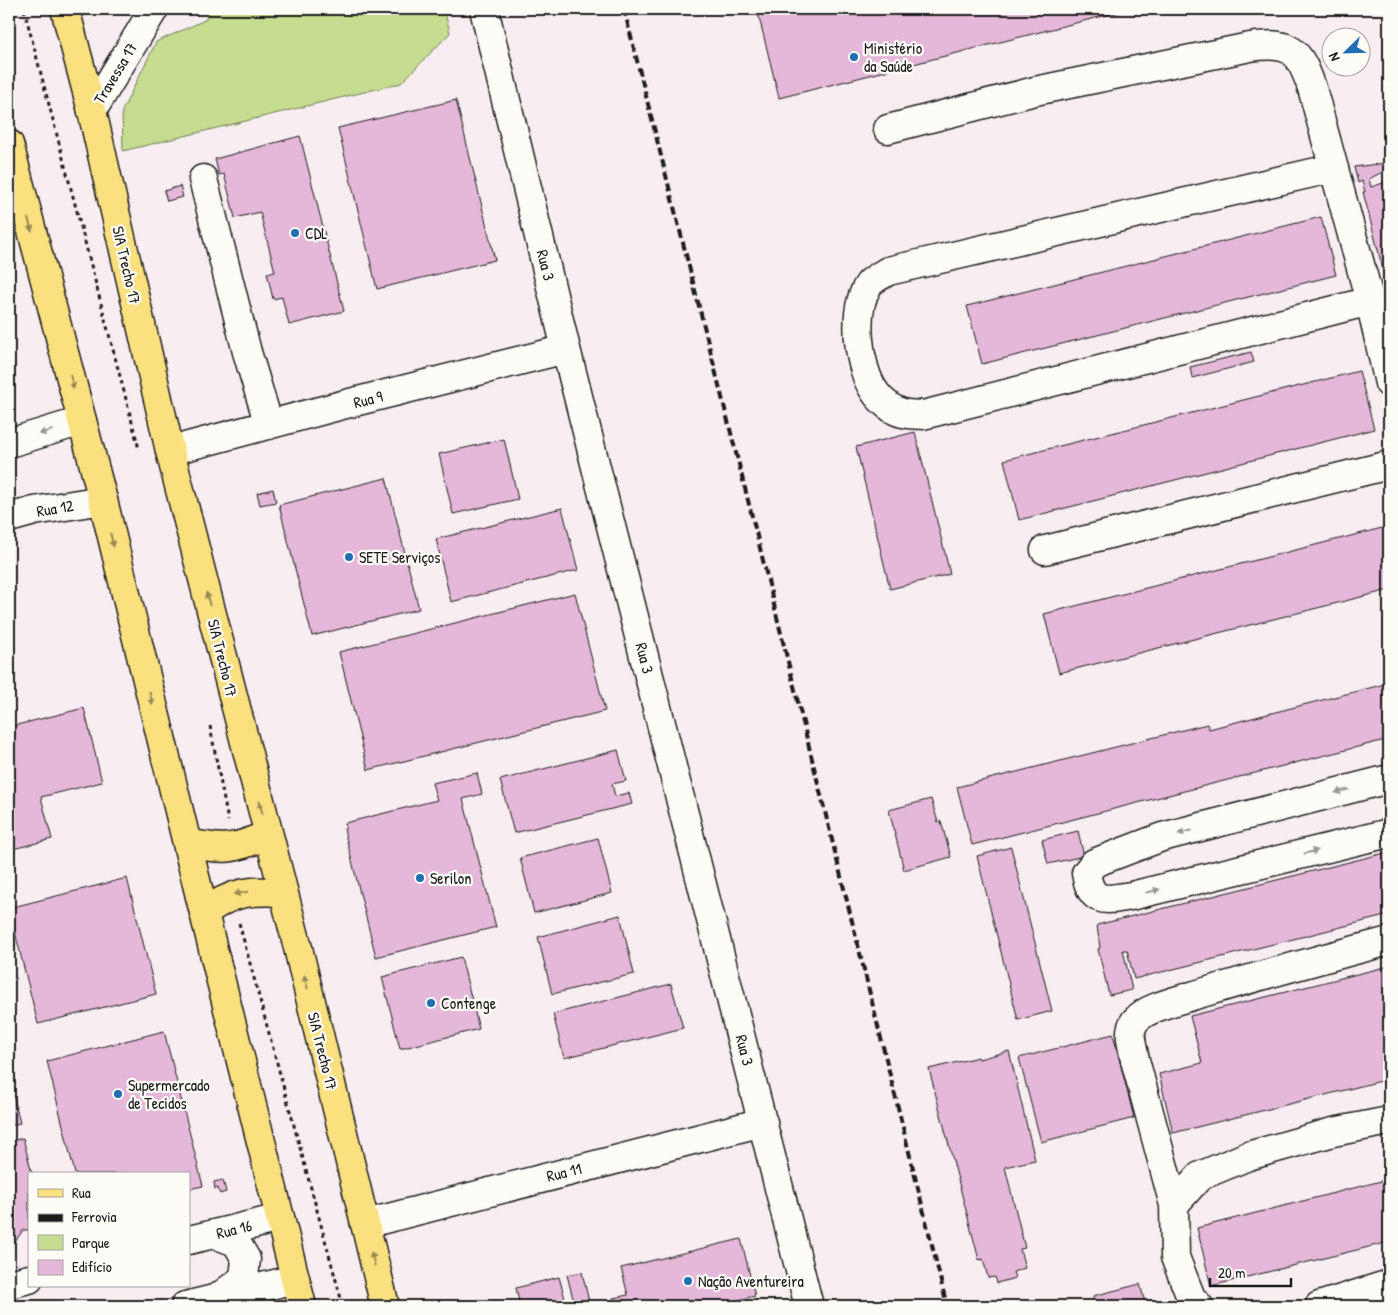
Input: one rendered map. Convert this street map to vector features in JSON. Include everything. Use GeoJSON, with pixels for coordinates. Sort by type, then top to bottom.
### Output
{"type":"FeatureCollection","features":[{"type":"Feature","properties":{"kind":"main road","name":"SIA Trecho 17"},"geometry":{"type":"LineString","coordinates":[[65,9],[92,111],[170,451],[283,892],[385,1306]]}},
{"type":"Feature","properties":{"kind":"main road"},"geometry":{"type":"LineString","coordinates":[[9,144],[103,500],[302,1306]]}},
{"type":"Feature","properties":{"kind":"main road"},"geometry":{"type":"LineString","coordinates":[[187,843],[213,848],[234,848],[268,834]]}},
{"type":"Feature","properties":{"kind":"main road"},"geometry":{"type":"LineString","coordinates":[[204,913],[217,902],[232,895],[261,891],[283,892]]}},
{"type":"Feature","properties":{"kind":"street","name":"Travessa 17"},"geometry":{"type":"LineString","coordinates":[[92,111],[154,9]]}},
{"type":"Feature","properties":{"kind":"street","name":"Rua 3"},"geometry":{"type":"LineString","coordinates":[[484,9],[566,349],[809,1306]]}},
{"type":"Feature","properties":{"kind":"street"},"geometry":{"type":"LineString","coordinates":[[888,129],[1035,92],[1271,44],[1290,48],[1304,65],[1370,301],[1389,383]]}},
{"type":"Feature","properties":{"kind":"street"},"geometry":{"type":"LineString","coordinates":[[1334,168],[888,271],[870,283],[861,300],[857,324],[866,375],[876,393],[891,407],[903,413],[922,415],[1370,301]]}},
{"type":"Feature","properties":{"kind":"street"},"geometry":{"type":"LineString","coordinates":[[203,179],[247,352],[269,425]]}},
{"type":"Feature","properties":{"kind":"street","name":"Rua 9"},"geometry":{"type":"LineString","coordinates":[[170,451],[566,349]]}},
{"type":"Feature","properties":{"kind":"street"},"geometry":{"type":"LineString","coordinates":[[9,443],[82,421]]}},
{"type":"Feature","properties":{"kind":"street"},"geometry":{"type":"LineString","coordinates":[[1045,550],[1389,465]]}},
{"type":"Feature","properties":{"kind":"street","name":"Rua 12"},"geometry":{"type":"LineString","coordinates":[[9,518],[34,511],[103,500]]}},
{"type":"Feature","properties":{"kind":"street"},"geometry":{"type":"LineString","coordinates":[[1389,779],[1162,837],[1094,863],[1086,873],[1086,876],[1092,892],[1098,898],[1105,900],[1141,894],[1389,834]]}},
{"type":"Feature","properties":{"kind":"street"},"geometry":{"type":"LineString","coordinates":[[1199,1306],[1192,1300],[1174,1257],[1174,1204],[1135,1060],[1130,1035],[1134,1022],[1144,1014],[1164,1005],[1243,980],[1389,941]]}},
{"type":"Feature","properties":{"kind":"street"},"geometry":{"type":"LineString","coordinates":[[1174,1204],[1200,1176],[1248,1156],[1333,1132],[1389,1120]]}},
{"type":"Feature","properties":{"kind":"street","name":"Rua 11"},"geometry":{"type":"LineString","coordinates":[[365,1224],[763,1122]]}},
{"type":"Feature","properties":{"kind":"street","name":"Rua 16"},"geometry":{"type":"LineString","coordinates":[[201,1237],[280,1218]]}},
{"type":"Feature","properties":{"kind":"street"},"geometry":{"type":"LineString","coordinates":[[201,1237],[236,1242],[246,1259],[244,1278],[218,1298]]}},
{"type":"Feature","properties":{"kind":"street"},"geometry":{"type":"LineString","coordinates":[[185,1306],[295,1278]]}},
{"type":"Feature","properties":{"kind":"street"},"geometry":{"type":"LineString","coordinates":[[9,1284],[28,1279]]}},
{"type":"Feature","properties":{"kind":"street"},"geometry":{"type":"LineString","coordinates":[[1319,1306],[1389,1284]]}},
{"type":"Feature","properties":{"kind":"path"},"geometry":{"type":"LineString","coordinates":[[24,9],[140,452]]}},
{"type":"Feature","properties":{"kind":"path"},"geometry":{"type":"LineString","coordinates":[[209,722],[234,848]]}},
{"type":"Feature","properties":{"kind":"path"},"geometry":{"type":"LineString","coordinates":[[232,895],[342,1306]]}},
{"type":"Feature","properties":{"kind":"green space"},"geometry":{"type":"Polygon","coordinates":[[[211,9],[444,9],[450,33],[401,83],[123,151],[122,111],[156,42],[205,20],[211,9]]]}},
{"type":"Feature","properties":{"kind":"building","name":"Ministério da Saúde"},"geometry":{"type":"Polygon","coordinates":[[[757,9],[1131,9],[779,98],[757,9]]]}},
{"type":"Feature","properties":{"kind":"building"},"geometry":{"type":"Polygon","coordinates":[[[456,100],[495,260],[377,289],[338,128],[456,100]]]}},
{"type":"Feature","properties":{"kind":"building","name":"CDL"},"geometry":{"type":"Polygon","coordinates":[[[300,136],[344,311],[289,325],[282,297],[273,299],[267,273],[275,272],[260,212],[235,218],[224,174],[219,175],[215,159],[300,136]]]}},
{"type":"Feature","properties":{"kind":"building"},"geometry":{"type":"Polygon","coordinates":[[[1386,163],[1388,169],[1369,179],[1371,187],[1389,181],[1389,293],[1363,192],[1365,192],[1362,181],[1358,183],[1354,167],[1386,163]]]}},
{"type":"Feature","properties":{"kind":"building"},"geometry":{"type":"Polygon","coordinates":[[[180,186],[183,197],[167,201],[164,191],[180,186]]]}},
{"type":"Feature","properties":{"kind":"building"},"geometry":{"type":"Polygon","coordinates":[[[1321,217],[1336,275],[982,364],[967,306],[1321,217]]]}},
{"type":"Feature","properties":{"kind":"building"},"geometry":{"type":"Polygon","coordinates":[[[1251,352],[1254,362],[1192,378],[1190,367],[1251,352]]]}},
{"type":"Feature","properties":{"kind":"building"},"geometry":{"type":"Polygon","coordinates":[[[1359,371],[1374,429],[1019,520],[1004,460],[1359,371]]]}},
{"type":"Feature","properties":{"kind":"building"},"geometry":{"type":"Polygon","coordinates":[[[915,432],[950,574],[890,589],[856,447],[915,432]]]}},
{"type":"Feature","properties":{"kind":"building"},"geometry":{"type":"Polygon","coordinates":[[[504,439],[518,499],[453,514],[439,454],[504,439]]]}},
{"type":"Feature","properties":{"kind":"building","name":"SETE Serviços"},"geometry":{"type":"Polygon","coordinates":[[[386,478],[419,609],[312,636],[279,505],[386,478]]]}},
{"type":"Feature","properties":{"kind":"building"},"geometry":{"type":"Polygon","coordinates":[[[273,489],[276,502],[260,505],[257,493],[273,489]]]}},
{"type":"Feature","properties":{"kind":"building"},"geometry":{"type":"Polygon","coordinates":[[[562,508],[578,570],[451,602],[436,539],[562,508]]]}},
{"type":"Feature","properties":{"kind":"building"},"geometry":{"type":"Polygon","coordinates":[[[1389,527],[1389,590],[1059,673],[1044,614],[1389,527]]]}},
{"type":"Feature","properties":{"kind":"building"},"geometry":{"type":"Polygon","coordinates":[[[575,593],[605,711],[368,770],[339,652],[575,593]]]}},
{"type":"Feature","properties":{"kind":"building"},"geometry":{"type":"Polygon","coordinates":[[[1389,683],[1389,739],[972,845],[957,787],[1207,724],[1209,729],[1389,683]]]}},
{"type":"Feature","properties":{"kind":"building"},"geometry":{"type":"Polygon","coordinates":[[[84,708],[102,782],[41,797],[52,839],[9,850],[9,727],[84,708]]]}},
{"type":"Feature","properties":{"kind":"building"},"geometry":{"type":"Polygon","coordinates":[[[618,750],[626,781],[612,784],[615,796],[629,793],[632,804],[514,833],[500,780],[618,750]]]}},
{"type":"Feature","properties":{"kind":"building","name":"Serilon"},"geometry":{"type":"Polygon","coordinates":[[[477,773],[482,794],[463,799],[496,927],[376,957],[344,829],[346,828],[345,823],[437,800],[432,783],[477,773]]]}},
{"type":"Feature","properties":{"kind":"building"},"geometry":{"type":"Polygon","coordinates":[[[931,799],[938,822],[941,821],[951,857],[904,870],[889,810],[931,799]]]}},
{"type":"Feature","properties":{"kind":"building"},"geometry":{"type":"Polygon","coordinates":[[[1078,831],[1084,856],[1048,864],[1042,840],[1078,831]]]}},
{"type":"Feature","properties":{"kind":"building"},"geometry":{"type":"Polygon","coordinates":[[[598,838],[612,893],[534,913],[520,858],[598,838]]]}},
{"type":"Feature","properties":{"kind":"building"},"geometry":{"type":"Polygon","coordinates":[[[1011,847],[1052,1011],[1018,1020],[977,856],[1011,847]]]}},
{"type":"Feature","properties":{"kind":"building"},"geometry":{"type":"Polygon","coordinates":[[[1389,852],[1389,915],[1134,979],[1127,950],[1123,950],[1132,990],[1109,995],[1098,949],[1100,948],[1097,925],[1389,852]]]}},
{"type":"Feature","properties":{"kind":"building"},"geometry":{"type":"Polygon","coordinates":[[[127,878],[156,994],[38,1024],[9,908],[127,878]]]}},
{"type":"Feature","properties":{"kind":"building"},"geometry":{"type":"Polygon","coordinates":[[[620,915],[634,974],[552,994],[538,937],[620,915]]]}},
{"type":"Feature","properties":{"kind":"building","name":"Contenge"},"geometry":{"type":"Polygon","coordinates":[[[461,957],[479,1029],[400,1049],[382,977],[461,957]]]}},
{"type":"Feature","properties":{"kind":"building"},"geometry":{"type":"Polygon","coordinates":[[[1389,966],[1389,1079],[1173,1133],[1159,1074],[1202,1063],[1190,1016],[1389,966]]]}},
{"type":"Feature","properties":{"kind":"building"},"geometry":{"type":"Polygon","coordinates":[[[671,984],[683,1028],[564,1058],[553,1014],[671,984]]]}},
{"type":"Feature","properties":{"kind":"building","name":"Supermercado de Tecidos"},"geometry":{"type":"Polygon","coordinates":[[[164,1031],[203,1186],[190,1189],[190,1172],[75,1172],[47,1061],[164,1031]]]}},
{"type":"Feature","properties":{"kind":"building"},"geometry":{"type":"Polygon","coordinates":[[[1113,1034],[1134,1118],[1041,1142],[1019,1058],[1113,1034]]]}},
{"type":"Feature","properties":{"kind":"building"},"geometry":{"type":"Polygon","coordinates":[[[1009,1051],[1035,1160],[1005,1167],[1025,1248],[1020,1249],[1025,1268],[1013,1272],[1015,1278],[997,1283],[995,1277],[988,1278],[983,1259],[979,1260],[929,1069],[1009,1051]]]}},
{"type":"Feature","properties":{"kind":"building"},"geometry":{"type":"Polygon","coordinates":[[[9,1078],[20,1123],[9,1126],[9,1078]]]}},
{"type":"Feature","properties":{"kind":"building"},"geometry":{"type":"Polygon","coordinates":[[[23,1138],[32,1172],[28,1172],[28,1230],[23,1230],[13,1245],[9,1246],[9,1142],[23,1138]]]}},
{"type":"Feature","properties":{"kind":"building"},"geometry":{"type":"Polygon","coordinates":[[[1389,1179],[1389,1242],[1211,1286],[1197,1228],[1389,1179]]]}},
{"type":"Feature","properties":{"kind":"building"},"geometry":{"type":"Polygon","coordinates":[[[223,1180],[226,1192],[220,1194],[218,1188],[215,1189],[214,1182],[223,1180]]]}},
{"type":"Feature","properties":{"kind":"building","name":"Nação Aventureira"},"geometry":{"type":"Polygon","coordinates":[[[741,1239],[755,1296],[712,1306],[615,1306],[613,1298],[628,1295],[621,1268],[741,1239]]]}},
{"type":"Feature","properties":{"kind":"building"},"geometry":{"type":"Polygon","coordinates":[[[582,1272],[590,1306],[575,1306],[567,1275],[582,1272]]]}},
{"type":"Feature","properties":{"kind":"building"},"geometry":{"type":"Polygon","coordinates":[[[559,1277],[567,1306],[520,1306],[516,1288],[559,1277]]]}},
{"type":"Feature","properties":{"kind":"building"},"geometry":{"type":"Polygon","coordinates":[[[1140,1284],[1146,1306],[1096,1306],[1093,1296],[1140,1284]]]}},
{"type":"Feature","properties":{"kind":"railway"},"geometry":{"type":"LineString","coordinates":[[624,9],[756,532],[947,1306]]}},
{"type":"Feature","properties":{"kind":"place","name":"Ministério da Saúde"},"geometry":{"type":"Point","coordinates":[854,57]}},
{"type":"Feature","properties":{"kind":"place","name":"CDL"},"geometry":{"type":"Point","coordinates":[295,233]}},
{"type":"Feature","properties":{"kind":"place","name":"SETE Serviços"},"geometry":{"type":"Point","coordinates":[349,557]}},
{"type":"Feature","properties":{"kind":"place","name":"Serilon"},"geometry":{"type":"Point","coordinates":[420,878]}},
{"type":"Feature","properties":{"kind":"place","name":"Contenge"},"geometry":{"type":"Point","coordinates":[431,1003]}},
{"type":"Feature","properties":{"kind":"place","name":"Supermercado de Tecidos"},"geometry":{"type":"Point","coordinates":[118,1094]}},
{"type":"Feature","properties":{"kind":"place","name":"Nação Aventureira"},"geometry":{"type":"Point","coordinates":[688,1281]}}]}
